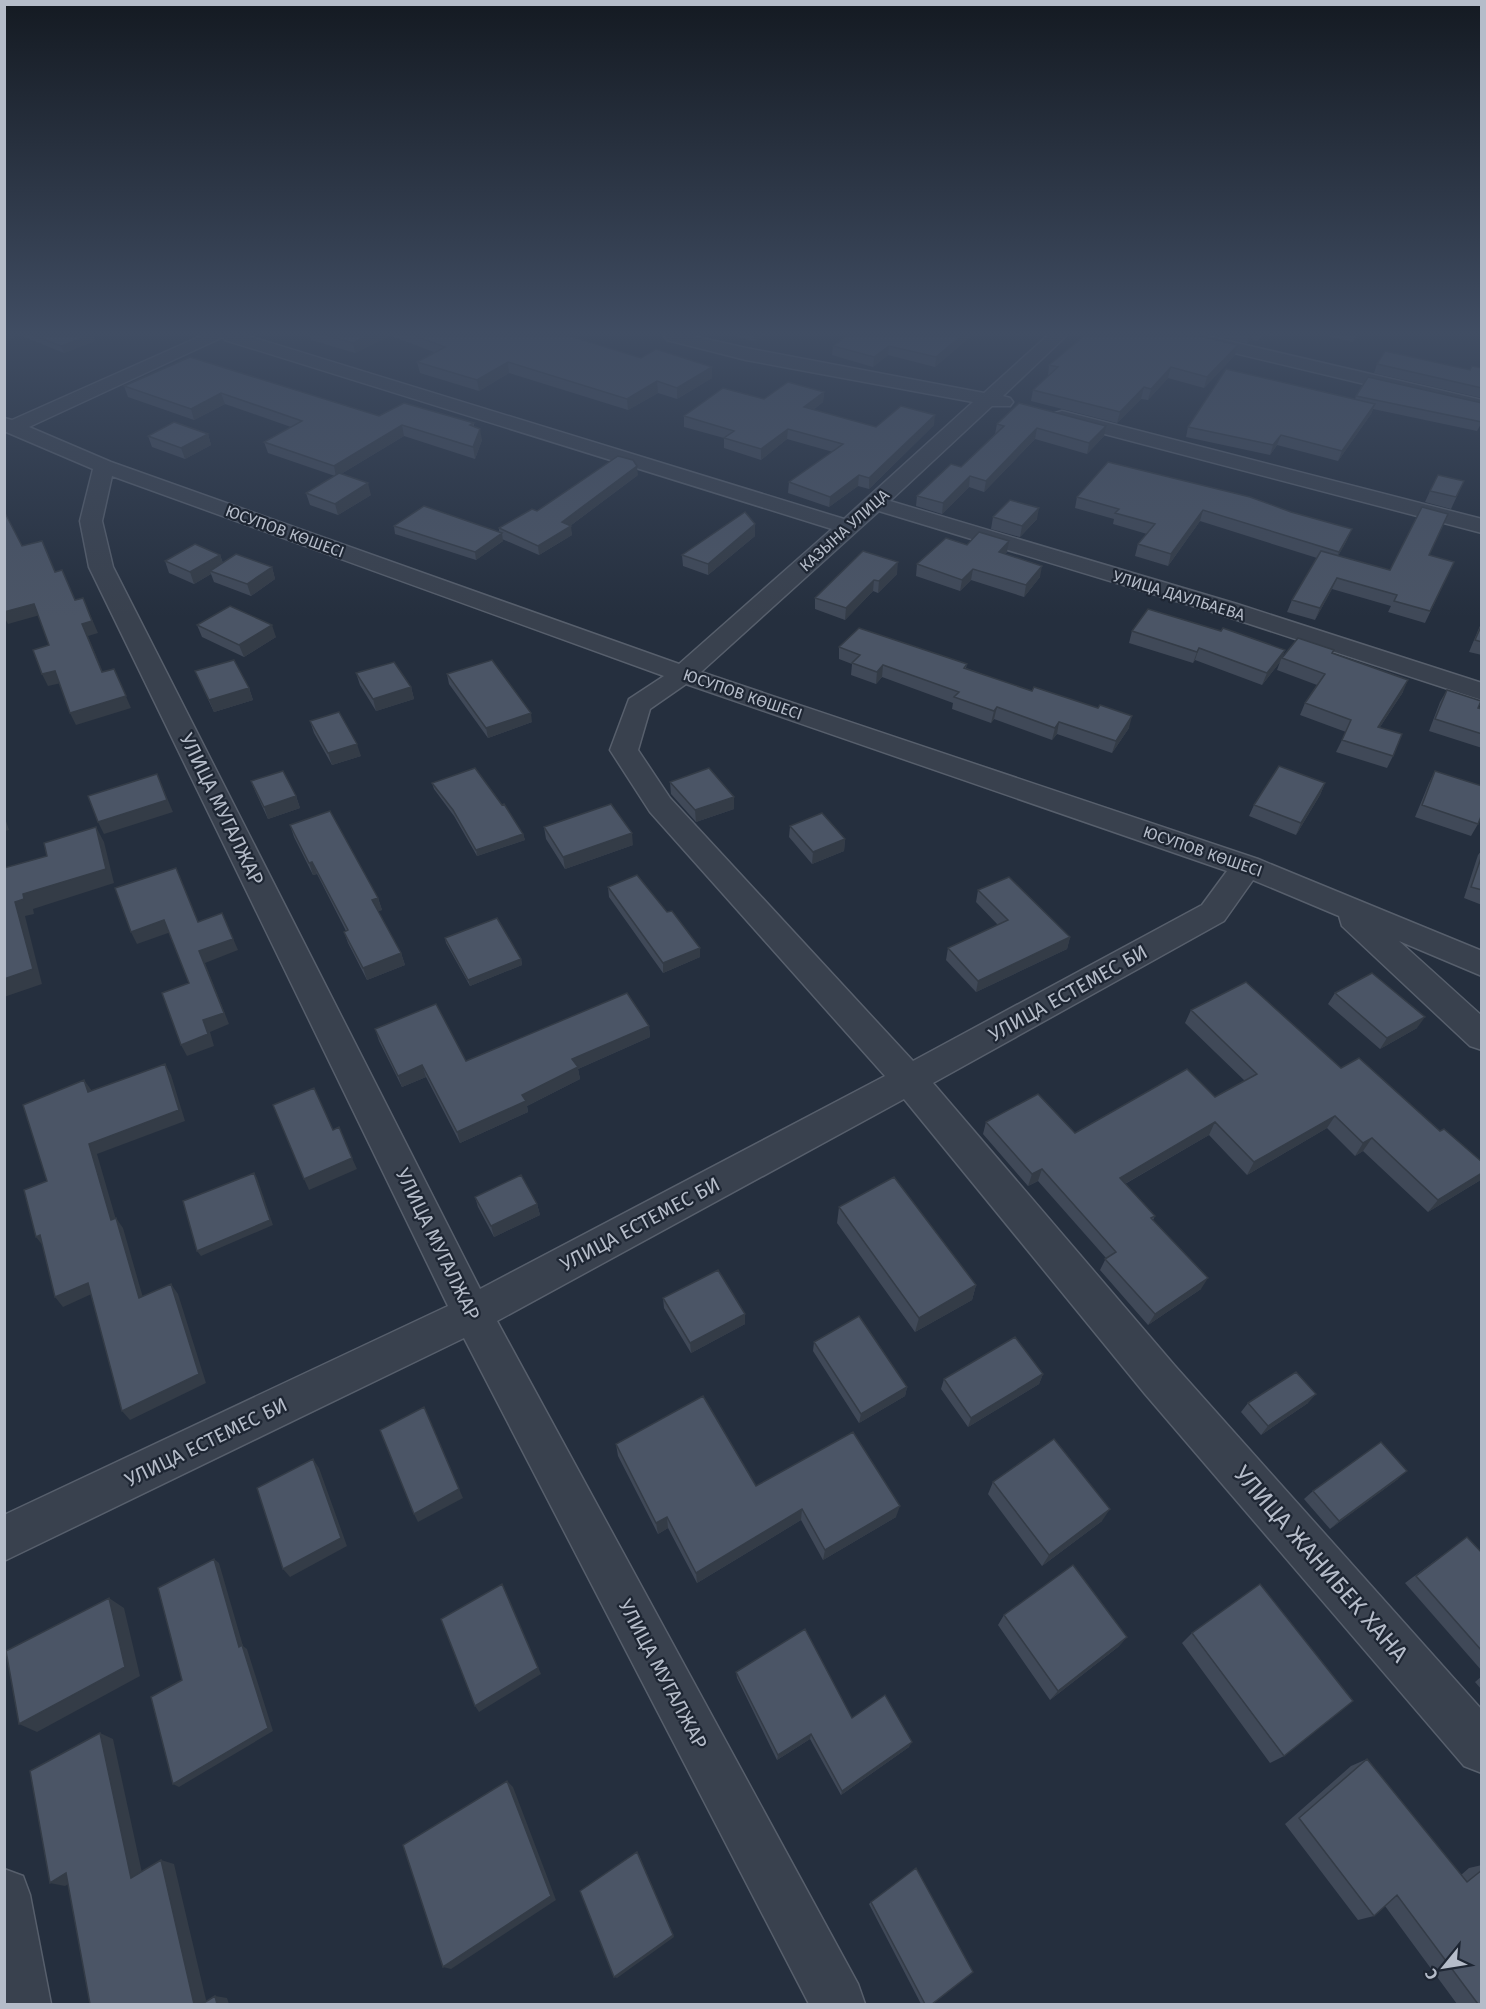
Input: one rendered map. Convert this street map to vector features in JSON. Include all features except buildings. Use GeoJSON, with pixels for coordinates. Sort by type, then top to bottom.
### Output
{"type":"FeatureCollection","features":[{"type":"Feature","properties":{"kind":"street","name":"ЮСУПОВ КӨШЕСІ"},"geometry":{"type":"LineString","coordinates":[[20,430],[104,466],[683,674],[1246,866],[1482,964]]}},
{"type":"Feature","properties":{"kind":"street"},"geometry":{"type":"LineString","coordinates":[[535,430],[848,526]]}},
{"type":"Feature","properties":{"kind":"street","name":"КАЗЫНА УЛИЦА"},"geometry":{"type":"LineString","coordinates":[[909,1080],[660,806],[624,750],[638,705],[683,674],[875,503],[953,430]]}},
{"type":"Feature","properties":{"kind":"street"},"geometry":{"type":"LineString","coordinates":[[1109,430],[1482,526]]}},
{"type":"Feature","properties":{"kind":"street","name":"УЛИЦА МУГАЛЖАР"},"geometry":{"type":"LineString","coordinates":[[104,466],[91,521],[101,567],[472,1314],[838,2004]]}},
{"type":"Feature","properties":{"kind":"street","name":"УЛИЦА ДАУЛБАЕВА"},"geometry":{"type":"LineString","coordinates":[[875,503],[1228,609],[1482,692]]}},
{"type":"Feature","properties":{"kind":"street","name":"УЛИЦА ЕСТЕМЕС БИ"},"geometry":{"type":"LineString","coordinates":[[4,1539],[472,1314],[909,1080],[1213,913],[1246,866]]}},
{"type":"Feature","properties":{"kind":"street"},"geometry":{"type":"LineString","coordinates":[[1334,901],[1482,1036]]}},
{"type":"Feature","properties":{"kind":"street","name":"УЛИЦА ЖАНИБЕК ХАНА"},"geometry":{"type":"LineString","coordinates":[[909,1080],[1160,1380],[1482,1748]]}},
{"type":"Feature","properties":{"kind":"street"},"geometry":{"type":"LineString","coordinates":[[4,1895],[24,2004]]}}]}
